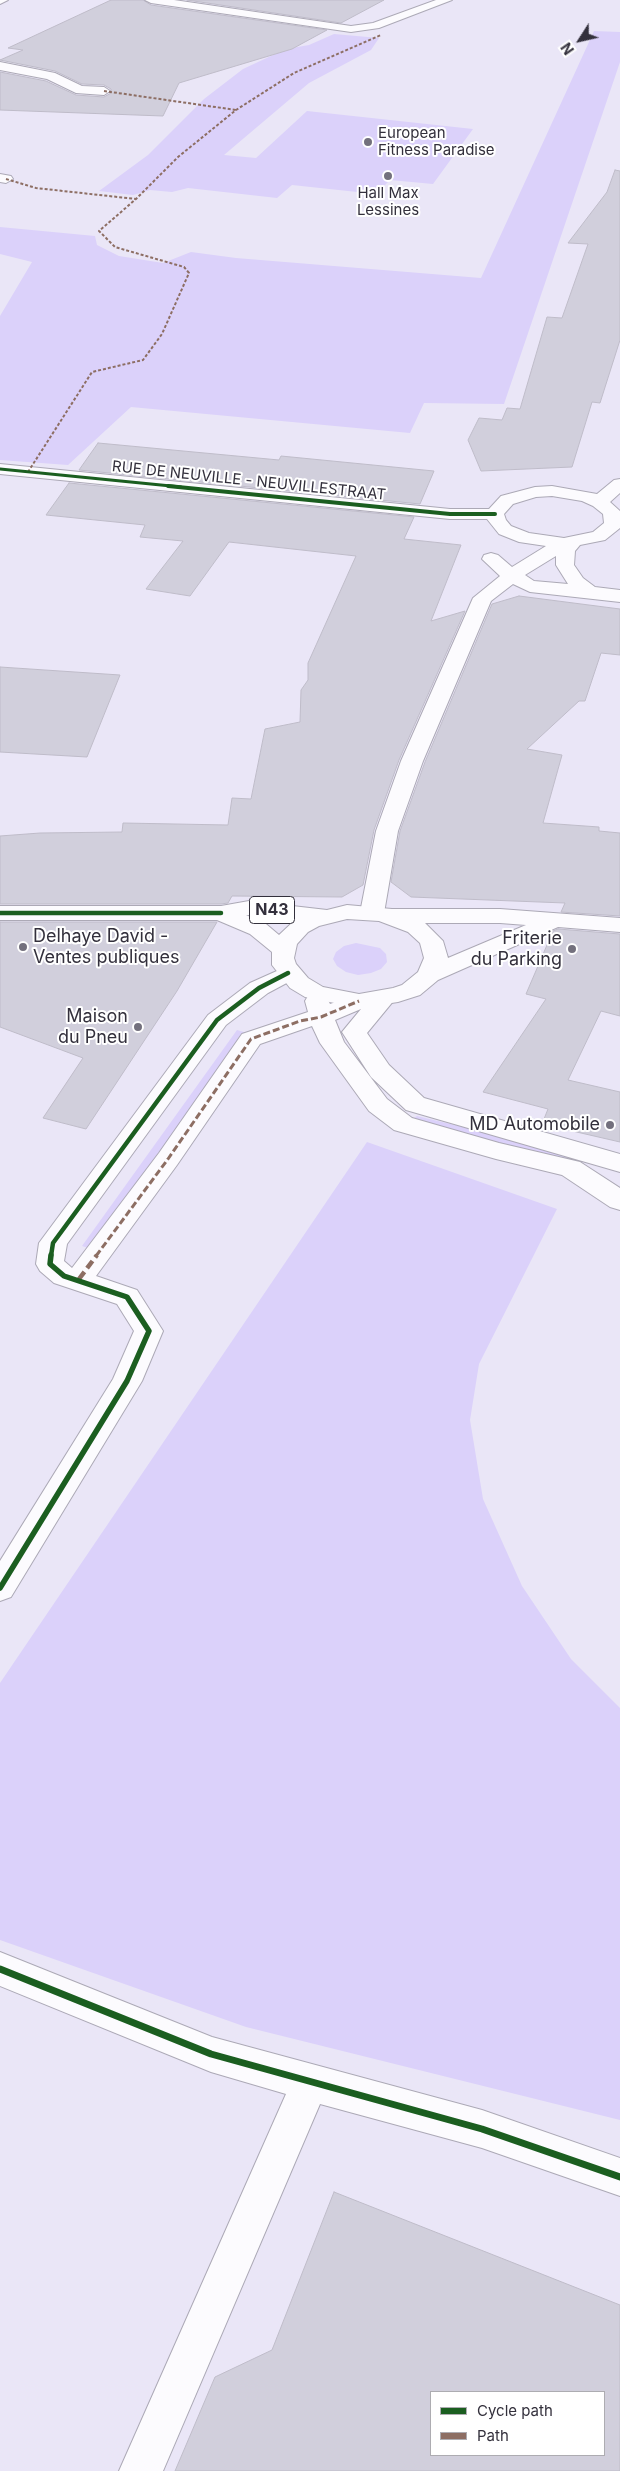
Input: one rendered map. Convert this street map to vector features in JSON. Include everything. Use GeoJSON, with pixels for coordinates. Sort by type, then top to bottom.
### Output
{"type":"FeatureCollection","features":[{"type":"Feature","properties":{"kind":"street"},"geometry":{"type":"LineString","coordinates":[[152,0],[351,29],[376,26],[430,4],[446,0]]}},
{"type":"Feature","properties":{"kind":"street"},"geometry":{"type":"LineString","coordinates":[[0,66],[51,76],[80,90],[104,91]]}},
{"type":"Feature","properties":{"kind":"street","name":"RUE DE NEUVILLE - NEUVILLESTRAAT"},"geometry":{"type":"LineString","coordinates":[[0,469],[450,514],[500,522],[537,541],[569,542]]}},
{"type":"Feature","properties":{"kind":"street"},"geometry":{"type":"LineString","coordinates":[[382,914],[387,830],[408,769],[483,598],[512,576],[569,542],[587,540],[607,531],[613,525],[614,518],[610,507],[620,484]]}},
{"type":"Feature","properties":{"kind":"street"},"geometry":{"type":"LineString","coordinates":[[483,598],[481,580],[491,559],[500,522],[499,506],[507,500],[535,492],[570,492],[610,507]]}},
{"type":"Feature","properties":{"kind":"street"},"geometry":{"type":"LineString","coordinates":[[569,542],[566,550],[565,565],[576,582],[590,592]]}},
{"type":"Feature","properties":{"kind":"street"},"geometry":{"type":"LineString","coordinates":[[491,559],[512,576],[530,586],[620,596]]}},
{"type":"Feature","properties":{"kind":"street","name":"N43"},"geometry":{"type":"LineString","coordinates":[[0,913],[221,913],[249,908],[324,916]]}},
{"type":"Feature","properties":{"kind":"street","name":"N43"},"geometry":{"type":"LineString","coordinates":[[286,961],[286,942],[300,927],[324,916],[347,912],[465,915],[620,925]]}},
{"type":"Feature","properties":{"kind":"street","name":"N43"},"geometry":{"type":"LineString","coordinates":[[221,913],[258,929],[286,961],[299,983],[314,992],[336,998],[371,1000],[411,990],[429,975],[484,950],[555,922]]}},
{"type":"Feature","properties":{"kind":"street","name":"N43"},"geometry":{"type":"LineString","coordinates":[[382,914],[416,927],[431,941],[436,958],[429,975]]}},
{"type":"Feature","properties":{"kind":"street"},"geometry":{"type":"LineString","coordinates":[[0,1588],[127,1381],[150,1331],[127,1297],[79,1279],[64,1276],[50,1264],[53,1244],[217,1020],[259,988],[286,961]]}},
{"type":"Feature","properties":{"kind":"street"},"geometry":{"type":"LineString","coordinates":[[314,992],[321,1017],[332,1043],[378,1105],[403,1124],[496,1151],[571,1168],[620,1201]]}},
{"type":"Feature","properties":{"kind":"street"},"geometry":{"type":"LineString","coordinates":[[79,1279],[168,1159],[251,1039],[300,1021],[321,1017],[371,1000]]}},
{"type":"Feature","properties":{"kind":"street"},"geometry":{"type":"LineString","coordinates":[[371,1000],[354,1032],[380,1072],[415,1104],[620,1163]]}},
{"type":"Feature","properties":{"kind":"street"},"geometry":{"type":"LineString","coordinates":[[620,1189],[620,1195]]}},
{"type":"Feature","properties":{"kind":"street"},"geometry":{"type":"LineString","coordinates":[[0,1969],[211,2054],[310,2083],[482,2129],[620,2177]]}},
{"type":"Feature","properties":{"kind":"street"},"geometry":{"type":"LineString","coordinates":[[141,2471],[310,2083]]}},
{"type":"Feature","properties":{"kind":"shaded area"},"geometry":{"type":"Polygon","coordinates":[[[594,31],[620,32],[620,62],[504,404],[424,403],[410,433],[131,407],[68,465],[0,460],[0,316],[32,262],[0,254],[0,227],[95,236],[97,245],[119,256],[163,263],[191,252],[236,258],[481,278],[594,31]]]}},
{"type":"Feature","properties":{"kind":"shaded area"},"geometry":{"type":"Polygon","coordinates":[[[334,34],[379,38],[371,50],[309,83],[224,155],[256,158],[307,111],[473,129],[433,184],[390,180],[376,194],[292,185],[277,198],[188,188],[172,192],[150,190],[133,195],[99,191],[148,155],[204,99],[243,69],[286,49],[309,45],[334,34]]]}},
{"type":"Feature","properties":{"kind":"shaded area"},"geometry":{"type":"Polygon","coordinates":[[[356,943],[380,948],[386,954],[387,962],[381,969],[371,973],[358,975],[346,972],[337,966],[333,959],[336,952],[344,946],[356,943]]]}},
{"type":"Feature","properties":{"kind":"shaded area"},"geometry":{"type":"Polygon","coordinates":[[[237,1030],[247,1033],[94,1250],[82,1246],[237,1030]]]}},
{"type":"Feature","properties":{"kind":"shaded area"},"geometry":{"type":"Polygon","coordinates":[[[417,1116],[569,1153],[565,1161],[411,1120],[417,1116]]]}},
{"type":"Feature","properties":{"kind":"shaded area"},"geometry":{"type":"Polygon","coordinates":[[[367,1142],[557,1209],[479,1364],[470,1420],[483,1499],[522,1586],[571,1659],[620,1708],[620,2120],[246,2027],[0,1940],[0,1683],[367,1142]]]}},
{"type":"Feature","properties":{"kind":"building"},"geometry":{"type":"Polygon","coordinates":[[[111,0],[143,0],[151,5],[327,30],[292,49],[179,83],[163,116],[0,110],[0,72],[46,81],[76,95],[104,97],[111,93],[111,89],[104,85],[82,84],[55,71],[0,60],[23,50],[8,48],[111,0]]]}},
{"type":"Feature","properties":{"kind":"building"},"geometry":{"type":"Polygon","coordinates":[[[187,0],[384,0],[341,23],[187,0]]]}},
{"type":"Feature","properties":{"kind":"building"},"geometry":{"type":"Polygon","coordinates":[[[615,170],[620,171],[620,340],[600,403],[592,402],[572,467],[481,471],[468,440],[479,418],[502,420],[507,408],[520,409],[547,317],[562,318],[588,244],[568,243],[607,192],[615,170]]]}},
{"type":"Feature","properties":{"kind":"building"},"geometry":{"type":"Polygon","coordinates":[[[98,443],[279,460],[281,456],[434,471],[420,504],[79,470],[98,443]]]}},
{"type":"Feature","properties":{"kind":"building"},"geometry":{"type":"Polygon","coordinates":[[[69,483],[414,517],[404,539],[461,545],[431,621],[465,611],[399,760],[374,830],[363,885],[342,897],[232,896],[228,903],[221,904],[0,904],[0,836],[40,833],[122,832],[123,823],[228,825],[232,798],[251,799],[265,729],[300,722],[301,690],[308,680],[308,663],[356,556],[229,542],[190,596],[146,589],[183,541],[140,537],[145,525],[46,515],[69,483]]]}},
{"type":"Feature","properties":{"kind":"building"},"geometry":{"type":"Polygon","coordinates":[[[519,596],[620,609],[620,655],[601,653],[585,701],[579,701],[527,749],[562,755],[543,823],[599,827],[599,831],[620,833],[620,916],[561,912],[565,903],[411,897],[391,882],[400,831],[425,762],[492,604],[519,596]]]}},
{"type":"Feature","properties":{"kind":"building"},"geometry":{"type":"Polygon","coordinates":[[[0,667],[120,675],[87,757],[0,752],[0,667]]]}},
{"type":"Feature","properties":{"kind":"building"},"geometry":{"type":"Polygon","coordinates":[[[0,922],[217,922],[177,991],[86,1129],[43,1118],[83,1058],[0,1027],[0,922]]]}},
{"type":"Feature","properties":{"kind":"building"},"geometry":{"type":"Polygon","coordinates":[[[558,929],[620,934],[620,1016],[601,1011],[568,1080],[620,1092],[620,1142],[542,1124],[548,1109],[483,1092],[546,999],[526,994],[553,931],[558,929]]]}},
{"type":"Feature","properties":{"kind":"building"},"geometry":{"type":"Polygon","coordinates":[[[334,2192],[620,2305],[620,2471],[175,2471],[215,2377],[272,2350],[334,2192]]]}},
{"type":"Feature","properties":{"kind":"marked path"},"geometry":{"type":"LineString","coordinates":[[28,472],[92,372],[143,360],[162,334],[189,273],[184,267],[115,247],[99,231],[136,199],[178,157],[236,110],[294,73],[362,45],[381,35]]}},
{"type":"Feature","properties":{"kind":"marked path"},"geometry":{"type":"LineString","coordinates":[[104,91],[236,110]]}},
{"type":"Feature","properties":{"kind":"marked path"},"geometry":{"type":"LineString","coordinates":[[6,179],[36,188],[136,199]]}},
{"type":"Feature","properties":{"kind":"marked path"},"geometry":{"type":"LineString","coordinates":[[79,1279],[168,1159],[251,1039],[300,1021],[321,1017],[359,1001]]}},
{"type":"Feature","properties":{"kind":"cycle path"},"geometry":{"type":"LineString","coordinates":[[0,469],[450,514],[495,514]]}},
{"type":"Feature","properties":{"kind":"cycle path"},"geometry":{"type":"LineString","coordinates":[[0,913],[221,913]]}},
{"type":"Feature","properties":{"kind":"cycle path"},"geometry":{"type":"LineString","coordinates":[[0,1588],[127,1381],[149,1331],[127,1297],[64,1276],[50,1264],[53,1243],[217,1020],[259,988],[288,973]]}},
{"type":"Feature","properties":{"kind":"cycle path"},"geometry":{"type":"LineString","coordinates":[[0,1969],[211,2054],[310,2083],[482,2129],[620,2177]]}},
{"type":"Feature","properties":{"kind":"place","name":"European Fitness Paradise"},"geometry":{"type":"Point","coordinates":[368,142]}},
{"type":"Feature","properties":{"kind":"place","name":"Hall Max Lessines"},"geometry":{"type":"Point","coordinates":[388,176]}},
{"type":"Feature","properties":{"kind":"place","name":"Delhaye David - Ventes publiques"},"geometry":{"type":"Point","coordinates":[23,947]}},
{"type":"Feature","properties":{"kind":"place","name":"Friterie du Parking"},"geometry":{"type":"Point","coordinates":[572,949]}},
{"type":"Feature","properties":{"kind":"place","name":"Maison du Pneu"},"geometry":{"type":"Point","coordinates":[138,1027]}},
{"type":"Feature","properties":{"kind":"place","name":"MD Automobile"},"geometry":{"type":"Point","coordinates":[610,1125]}}]}
